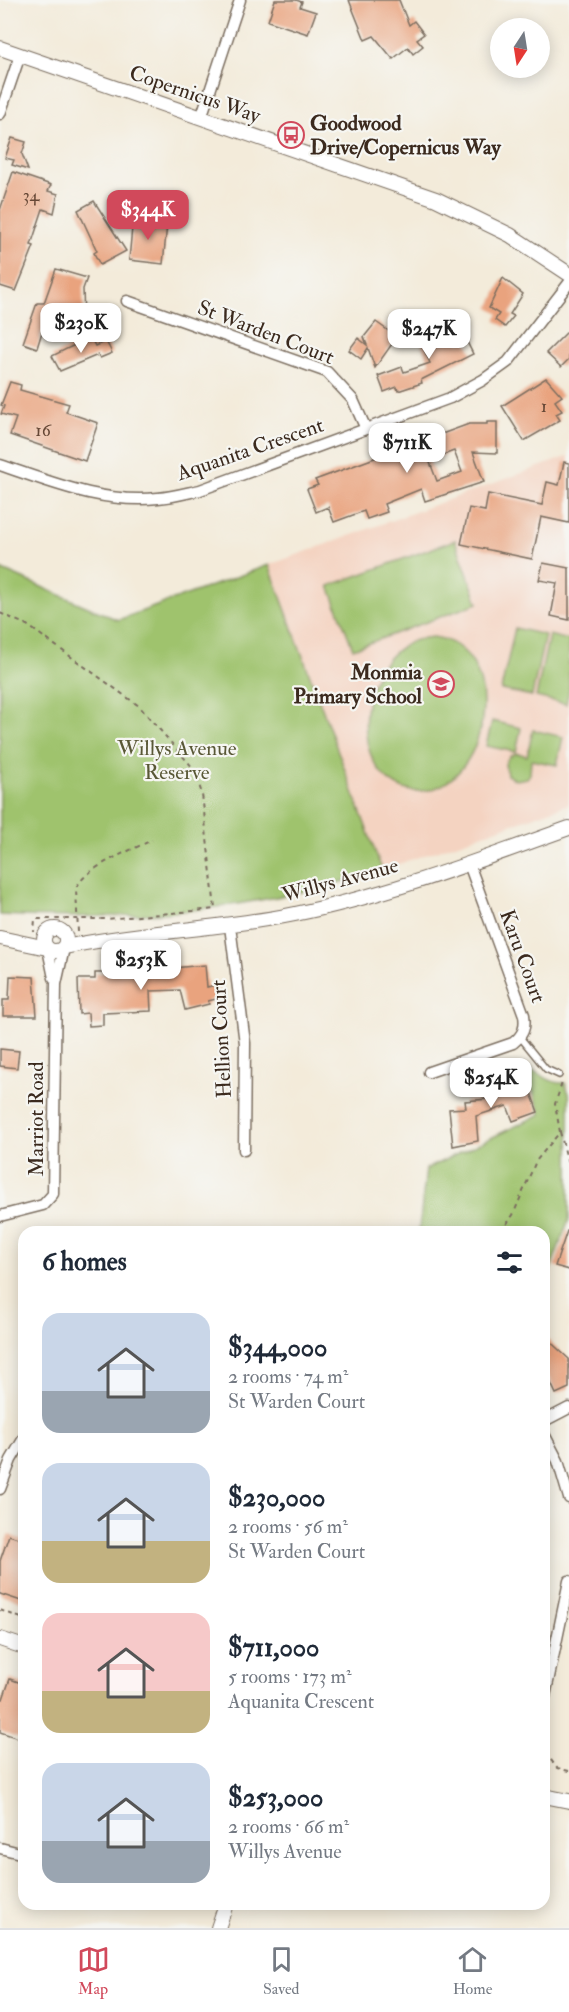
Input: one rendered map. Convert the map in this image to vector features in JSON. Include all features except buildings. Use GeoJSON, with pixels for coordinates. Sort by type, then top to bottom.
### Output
{"type":"FeatureCollection","features":[{"type":"Feature","properties":{"kind":"street"},"geometry":{"type":"LineString","coordinates":[[201,118],[240,0]]}},
{"type":"Feature","properties":{"kind":"street","name":"Copernicus Way"},"geometry":{"type":"LineString","coordinates":[[0,48],[464,211],[510,235],[569,274]]}},
{"type":"Feature","properties":{"kind":"street"},"geometry":{"type":"LineString","coordinates":[[0,114],[20,55]]}},
{"type":"Feature","properties":{"kind":"street","name":"Aquanita Crescent"},"geometry":{"type":"LineString","coordinates":[[0,465],[79,491],[120,499],[158,498],[200,490],[450,398],[483,380],[508,362],[569,282]]}},
{"type":"Feature","properties":{"kind":"street","name":"St Warden Court"},"geometry":{"type":"LineString","coordinates":[[127,301],[327,372],[353,400],[366,429]]}},
{"type":"Feature","properties":{"kind":"street","name":"Willys Avenue"},"geometry":{"type":"LineString","coordinates":[[64,947],[113,938],[230,926],[368,897],[569,828]]}},
{"type":"Feature","properties":{"kind":"street","name":"Karu Court"},"geometry":{"type":"LineString","coordinates":[[469,864],[524,1015],[525,1023],[520,1037]]}},
{"type":"Feature","properties":{"kind":"street","name":"Hellion Court"},"geometry":{"type":"LineString","coordinates":[[230,926],[245,1043],[244,1150]]}},
{"type":"Feature","properties":{"kind":"street"},"geometry":{"type":"LineString","coordinates":[[54,931],[66,936],[64,947],[54,951],[47,948],[44,941],[54,931]]}},
{"type":"Feature","properties":{"kind":"street","name":"Willys Avenue"},"geometry":{"type":"LineString","coordinates":[[0,937],[54,931],[113,938]]}},
{"type":"Feature","properties":{"kind":"street","name":"Willys Avenue"},"geometry":{"type":"LineString","coordinates":[[0,937],[47,948]]}},
{"type":"Feature","properties":{"kind":"street","name":"Marriot Road"},"geometry":{"type":"LineString","coordinates":[[0,1216],[42,1205],[53,1194],[56,984],[64,947]]}},
{"type":"Feature","properties":{"kind":"street","name":"Marriot Road"},"geometry":{"type":"LineString","coordinates":[[47,948],[56,984]]}},
{"type":"Feature","properties":{"kind":"street"},"geometry":{"type":"LineString","coordinates":[[429,1072],[506,1046],[520,1037]]}},
{"type":"Feature","properties":{"kind":"street"},"geometry":{"type":"LineString","coordinates":[[550,1418],[569,1408]]}},
{"type":"Feature","properties":{"kind":"street"},"geometry":{"type":"LineString","coordinates":[[550,1446],[558,1461],[569,1498]]}},
{"type":"Feature","properties":{"kind":"street"},"geometry":{"type":"LineString","coordinates":[[0,1489],[18,1448]]}},
{"type":"Feature","properties":{"kind":"street"},"geometry":{"type":"LineString","coordinates":[[550,1673],[569,1584]]}},
{"type":"Feature","properties":{"kind":"street"},"geometry":{"type":"LineString","coordinates":[[0,1639],[18,1645]]}},
{"type":"Feature","properties":{"kind":"street"},"geometry":{"type":"LineString","coordinates":[[550,1797],[569,1801]]}},
{"type":"Feature","properties":{"kind":"street"},"geometry":{"type":"LineString","coordinates":[[0,1848],[18,1852]]}},
{"type":"Feature","properties":{"kind":"street"},"geometry":{"type":"LineString","coordinates":[[218,1928],[224,1910]]}},
{"type":"Feature","properties":{"kind":"lane"},"geometry":{"type":"LineString","coordinates":[[520,1037],[546,1069],[559,1075]]}},
{"type":"Feature","properties":{"kind":"path"},"geometry":{"type":"LineString","coordinates":[[0,613],[27,625],[139,706],[194,769],[202,794],[215,909],[141,917],[34,919]]}},
{"type":"Feature","properties":{"kind":"path"},"geometry":{"type":"LineString","coordinates":[[78,919],[76,889],[79,883],[101,866],[152,840]]}},
{"type":"Feature","properties":{"kind":"path"},"geometry":{"type":"LineString","coordinates":[[559,1075],[563,1086],[555,1104],[569,1167]]}},
{"type":"Feature","properties":{"kind":"path"},"geometry":{"type":"LineString","coordinates":[[505,1226],[513,1215],[537,1161],[560,1132]]}},
{"type":"Feature","properties":{"kind":"path"},"geometry":{"type":"LineString","coordinates":[[0,1610],[18,1617]]}},
{"type":"Feature","properties":{"kind":"path"},"geometry":{"type":"LineString","coordinates":[[550,1759],[557,1768],[569,1771]]}},
{"type":"Feature","properties":{"kind":"shaded area","name":"Monmia Primary School"},"geometry":{"type":"Polygon","coordinates":[[[569,456],[569,804],[382,870],[269,565],[569,456]]]}},
{"type":"Feature","properties":{"kind":"green space"},"geometry":{"type":"Polygon","coordinates":[[[455,540],[478,603],[353,649],[329,586],[455,540]]]}},
{"type":"Feature","properties":{"kind":"green space","name":"Willys Avenue Reserve"},"geometry":{"type":"Polygon","coordinates":[[[269,565],[382,870],[287,895],[193,910],[98,917],[0,915],[0,569],[118,620],[269,565]]]}},
{"type":"Feature","properties":{"kind":"green space"},"geometry":{"type":"Polygon","coordinates":[[[515,628],[545,635],[532,696],[501,690],[515,628]]]}},
{"type":"Feature","properties":{"kind":"green space"},"geometry":{"type":"Polygon","coordinates":[[[549,635],[569,640],[569,690],[566,704],[536,697],[549,635]]]}},
{"type":"Feature","properties":{"kind":"green space"},"geometry":{"type":"Polygon","coordinates":[[[433,637],[458,647],[474,666],[482,691],[482,720],[474,747],[460,770],[439,786],[413,791],[401,788],[390,781],[374,762],[365,724],[367,703],[373,683],[383,666],[396,651],[413,641],[433,637]]]}},
{"type":"Feature","properties":{"kind":"green space"},"geometry":{"type":"Polygon","coordinates":[[[492,721],[521,728],[516,752],[486,746],[492,721]]]}},
{"type":"Feature","properties":{"kind":"green space"},"geometry":{"type":"Polygon","coordinates":[[[533,730],[563,737],[557,765],[531,760],[530,774],[527,778],[516,780],[507,775],[505,764],[514,754],[527,756],[533,730]]]}},
{"type":"Feature","properties":{"kind":"green space"},"geometry":{"type":"Polygon","coordinates":[[[525,1069],[554,1082],[565,1083],[569,1094],[569,1219],[550,1270],[550,1226],[420,1226],[426,1169],[541,1114],[525,1069]]]}},
{"type":"Feature","properties":{"kind":"place","name":"Goodwood Drive/Copernicus Way"},"geometry":{"type":"Point","coordinates":[291,135]}},
{"type":"Feature","properties":{"kind":"place","name":"Monmia Primary School"},"geometry":{"type":"Point","coordinates":[441,684]}}]}
